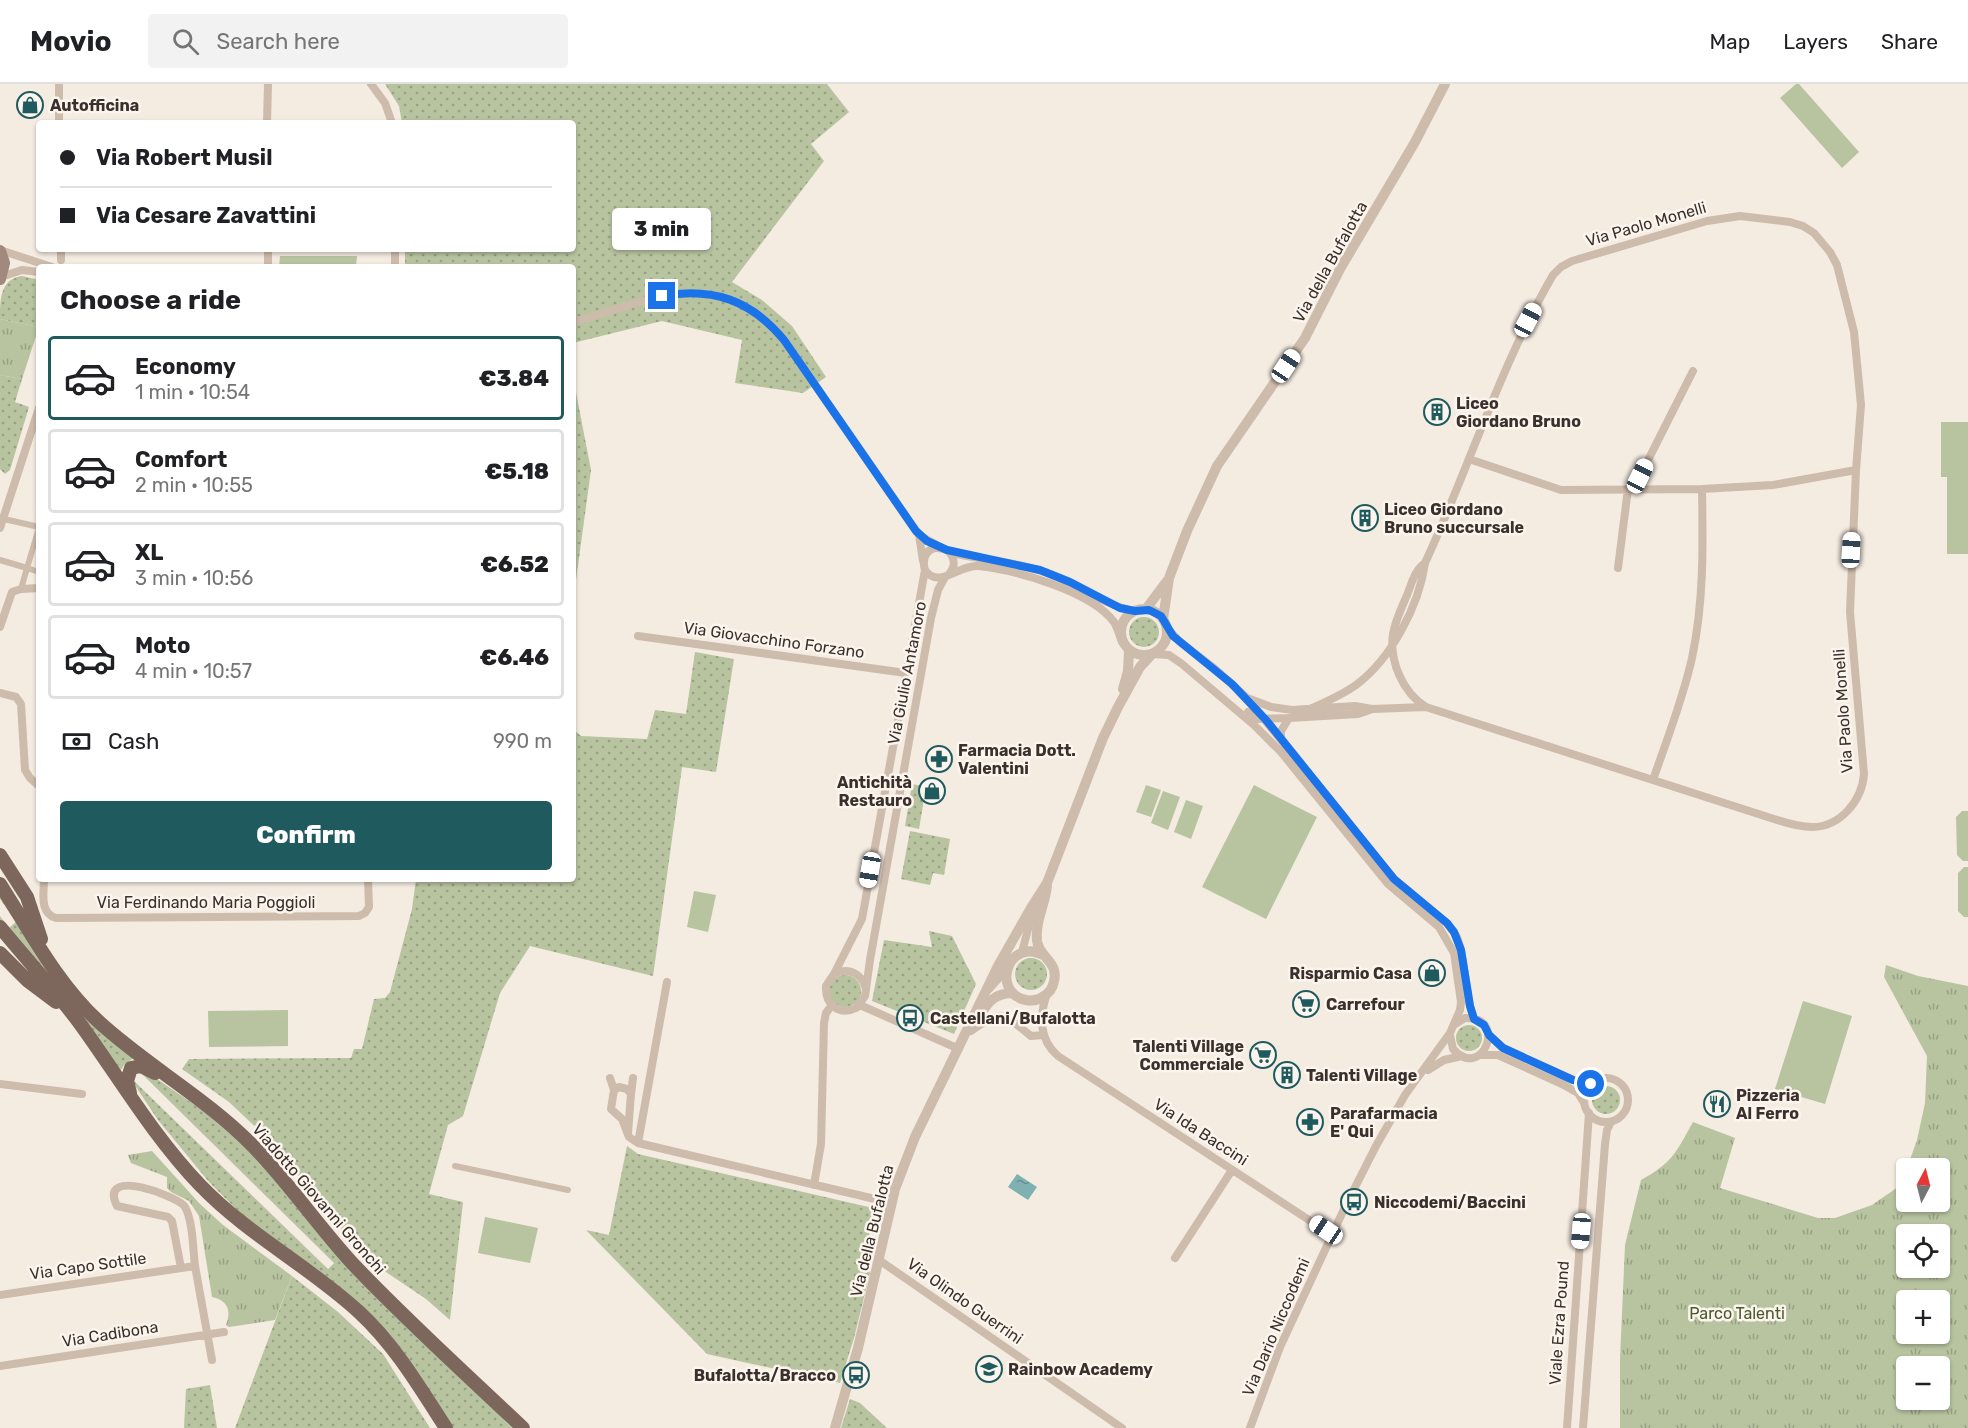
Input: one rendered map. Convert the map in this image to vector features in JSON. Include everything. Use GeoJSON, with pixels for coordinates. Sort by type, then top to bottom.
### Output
{"type":"FeatureCollection","features":[{"type":"Feature","properties":{"kind":"main road"},"geometry":{"type":"LineString","coordinates":[[0,251],[4,263],[1,278]]}},
{"type":"Feature","properties":{"kind":"main road"},"geometry":{"type":"LineString","coordinates":[[0,855],[27,897],[47,958]]}},
{"type":"Feature","properties":{"kind":"main road","name":"Viadotto Giovanni Gronchi"},"geometry":{"type":"LineString","coordinates":[[0,884],[47,958],[97,1020],[229,1122],[253,1146],[375,1287],[523,1428]]}},
{"type":"Feature","properties":{"kind":"main road"},"geometry":{"type":"LineString","coordinates":[[0,927],[73,1014],[149,1124],[187,1171],[222,1207],[269,1245],[335,1292],[368,1320],[405,1366],[446,1428]]}},
{"type":"Feature","properties":{"kind":"main road"},"geometry":{"type":"LineString","coordinates":[[0,953],[28,981],[73,1014]]}},
{"type":"Feature","properties":{"kind":"main road"},"geometry":{"type":"LineString","coordinates":[[149,1124],[129,1091],[127,1078],[131,1068],[143,1067],[192,1092]]}},
{"type":"Feature","properties":{"kind":"street"},"geometry":{"type":"LineString","coordinates":[[59,84],[59,120]]}},
{"type":"Feature","properties":{"kind":"street"},"geometry":{"type":"LineString","coordinates":[[267,120],[268,84]]}},
{"type":"Feature","properties":{"kind":"street"},"geometry":{"type":"LineString","coordinates":[[371,84],[385,103],[391,120]]}},
{"type":"Feature","properties":{"kind":"street","name":"Via della Bufalotta"},"geometry":{"type":"LineString","coordinates":[[1165,623],[1169,578],[1187,531],[1217,466],[1305,338],[1340,269],[1410,152],[1445,84]]}},
{"type":"Feature","properties":{"kind":"street","name":"Via Paolo Monelli"},"geometry":{"type":"LineString","coordinates":[[1740,216],[1790,222],[1814,233],[1833,258],[1839,272],[1854,332],[1861,397],[1856,470],[1850,612],[1864,774],[1863,786],[1857,800],[1835,821],[1820,826],[1804,826],[1774,819],[1426,707],[1416,700],[1402,680],[1393,646],[1421,583],[1425,563],[1514,348],[1557,270],[1572,261],[1707,221],[1740,216]]}},
{"type":"Feature","properties":{"kind":"street"},"geometry":{"type":"LineString","coordinates":[[0,251],[42,264]]}},
{"type":"Feature","properties":{"kind":"street"},"geometry":{"type":"LineString","coordinates":[[61,252],[61,260]]}},
{"type":"Feature","properties":{"kind":"street"},"geometry":{"type":"LineString","coordinates":[[1,278],[22,270],[36,272]]}},
{"type":"Feature","properties":{"kind":"street"},"geometry":{"type":"LineString","coordinates":[[576,321],[650,298],[674,294],[717,295],[753,311],[771,325],[784,340],[919,535],[945,549],[952,556],[953,568],[947,576]]}},
{"type":"Feature","properties":{"kind":"street"},"geometry":{"type":"LineString","coordinates":[[1618,568],[1633,489],[1693,371]]}},
{"type":"Feature","properties":{"kind":"street"},"geometry":{"type":"LineString","coordinates":[[0,528],[36,418]]}},
{"type":"Feature","properties":{"kind":"street"},"geometry":{"type":"LineString","coordinates":[[1469,459],[1552,488],[1702,489],[1773,485],[1856,470]]}},
{"type":"Feature","properties":{"kind":"street"},"geometry":{"type":"LineString","coordinates":[[1653,780],[1684,692],[1700,611],[1702,489]]}},
{"type":"Feature","properties":{"kind":"street"},"geometry":{"type":"LineString","coordinates":[[4,519],[36,527]]}},
{"type":"Feature","properties":{"kind":"street","name":"Via Giulio Antamoro"},"geometry":{"type":"LineString","coordinates":[[831,1005],[825,989],[861,919],[924,566],[919,535]]}},
{"type":"Feature","properties":{"kind":"street"},"geometry":{"type":"LineString","coordinates":[[21,589],[36,545]]}},
{"type":"Feature","properties":{"kind":"street"},"geometry":{"type":"LineString","coordinates":[[1452,1029],[1462,1020],[1474,1019],[1484,1025],[1489,1035],[1503,1048],[1573,1080],[1584,1083],[1609,1078],[1618,1081],[1625,1088],[1628,1106],[1622,1115],[1611,1122],[1597,1120],[1587,1110],[1579,1094],[1574,1090],[1499,1056],[1480,1054],[1469,1058],[1452,1049],[1452,1029],[1461,1002],[1455,959],[1445,935],[1436,923],[1388,884],[1281,752],[1206,683],[1169,655],[1140,655],[1130,651],[1121,639],[1114,622],[1076,595],[1039,579],[976,566],[963,567],[947,576],[935,578],[924,566],[926,554],[932,549],[945,549],[1040,570],[1070,582],[1120,608],[1155,612],[1180,642],[1247,698],[1394,879],[1435,912],[1454,932],[1463,957],[1474,1019]]}},
{"type":"Feature","properties":{"kind":"street"},"geometry":{"type":"LineString","coordinates":[[0,560],[36,571]]}},
{"type":"Feature","properties":{"kind":"street","name":"Via Giulio Antamoro"},"geometry":{"type":"LineString","coordinates":[[860,1005],[866,989],[932,618],[938,590],[947,576]]}},
{"type":"Feature","properties":{"kind":"street","name":"Via della Bufalotta"},"geometry":{"type":"LineString","coordinates":[[1140,610],[1169,578]]}},
{"type":"Feature","properties":{"kind":"street"},"geometry":{"type":"LineString","coordinates":[[0,627],[14,590],[36,588]]}},
{"type":"Feature","properties":{"kind":"street"},"geometry":{"type":"LineString","coordinates":[[1121,639],[1123,622],[1127,616],[1140,610]]}},
{"type":"Feature","properties":{"kind":"street"},"geometry":{"type":"LineString","coordinates":[[1152,654],[1164,644],[1165,623]]}},
{"type":"Feature","properties":{"kind":"street","name":"Via Giovacchino Forzano"},"geometry":{"type":"LineString","coordinates":[[638,636],[906,673]]}},
{"type":"Feature","properties":{"kind":"street"},"geometry":{"type":"LineString","coordinates":[[1310,709],[1354,687],[1393,646]]}},
{"type":"Feature","properties":{"kind":"street","name":"Via della Bufalotta"},"geometry":{"type":"LineString","coordinates":[[1118,707],[1127,677],[1130,651]]}},
{"type":"Feature","properties":{"kind":"street","name":"Via della Bufalotta"},"geometry":{"type":"LineString","coordinates":[[1047,994],[1053,985],[1054,967],[1038,947],[1037,934],[1047,883],[1103,738],[1140,667],[1152,654]]}},
{"type":"Feature","properties":{"kind":"street"},"geometry":{"type":"LineString","coordinates":[[1206,683],[1215,669]]}},
{"type":"Feature","properties":{"kind":"street"},"geometry":{"type":"LineString","coordinates":[[1215,691],[1233,700],[1254,718],[1266,720],[1358,714],[1372,709]]}},
{"type":"Feature","properties":{"kind":"street"},"geometry":{"type":"LineString","coordinates":[[0,693],[16,697],[21,704],[26,773],[36,783]]}},
{"type":"Feature","properties":{"kind":"street"},"geometry":{"type":"LineString","coordinates":[[1247,698],[1277,709],[1355,706],[1372,709],[1426,707]]}},
{"type":"Feature","properties":{"kind":"street"},"geometry":{"type":"LineString","coordinates":[[1281,738],[1282,728],[1288,718]]}},
{"type":"Feature","properties":{"kind":"street","name":"Via Ferdinando Maria Poggioli"},"geometry":{"type":"LineString","coordinates":[[44,882],[44,908],[48,914],[57,918],[356,916],[365,913],[369,907],[368,882]]}},
{"type":"Feature","properties":{"kind":"street","name":"Via della Bufalotta"},"geometry":{"type":"LineString","coordinates":[[835,1428],[902,1171],[920,1126],[983,997],[1047,883]]}},
{"type":"Feature","properties":{"kind":"street","name":"Via della Bufalotta"},"geometry":{"type":"LineString","coordinates":[[983,997],[1012,960],[1022,952],[1037,898]]}},
{"type":"Feature","properties":{"kind":"street"},"geometry":{"type":"LineString","coordinates":[[1022,952],[1032,951],[1045,956]]}},
{"type":"Feature","properties":{"kind":"street"},"geometry":{"type":"LineString","coordinates":[[1007,969],[1007,984],[1013,993],[1031,1000],[1047,994]]}},
{"type":"Feature","properties":{"kind":"street"},"geometry":{"type":"LineString","coordinates":[[834,974],[843,971],[854,973],[861,978],[866,989]]}},
{"type":"Feature","properties":{"kind":"street"},"geometry":{"type":"LineString","coordinates":[[638,1143],[667,982]]}},
{"type":"Feature","properties":{"kind":"street","name":"Via della Bufalotta"},"geometry":{"type":"LineString","coordinates":[[958,1049],[991,1000],[1000,994],[1013,993]]}},
{"type":"Feature","properties":{"kind":"street"},"geometry":{"type":"LineString","coordinates":[[972,1030],[988,1020],[1002,1017],[1014,1021],[1031,1036],[1044,1035],[1042,1012],[1047,994]]}},
{"type":"Feature","properties":{"kind":"street"},"geometry":{"type":"LineString","coordinates":[[814,1185],[821,1144],[824,1023],[831,1005],[838,1010],[846,1011],[860,1005],[958,1049]]}},
{"type":"Feature","properties":{"kind":"street","name":"Via Dario Niccodemi"},"geometry":{"type":"LineString","coordinates":[[1251,1428],[1280,1347],[1376,1146],[1416,1080],[1452,1029]]}},
{"type":"Feature","properties":{"kind":"street","name":"Via Ida Baccini"},"geometry":{"type":"LineString","coordinates":[[1044,1035],[1055,1053],[1332,1234]]}},
{"type":"Feature","properties":{"kind":"street"},"geometry":{"type":"LineString","coordinates":[[1480,1054],[1487,1046],[1489,1035]]}},
{"type":"Feature","properties":{"kind":"street","name":"Via Dario Niccodemi"},"geometry":{"type":"LineString","coordinates":[[1416,1080],[1440,1062],[1462,1056]]}},
{"type":"Feature","properties":{"kind":"street"},"geometry":{"type":"LineString","coordinates":[[628,1133],[633,1077]]}},
{"type":"Feature","properties":{"kind":"street"},"geometry":{"type":"LineString","coordinates":[[610,1078],[614,1090],[611,1109],[621,1117],[631,1138],[638,1143],[892,1203]]}},
{"type":"Feature","properties":{"kind":"street"},"geometry":{"type":"LineString","coordinates":[[1587,1110],[1585,1093],[1593,1082]]}},
{"type":"Feature","properties":{"kind":"street"},"geometry":{"type":"LineString","coordinates":[[0,1084],[82,1094]]}},
{"type":"Feature","properties":{"kind":"street"},"geometry":{"type":"LineString","coordinates":[[614,1090],[625,1088],[631,1094]]}},
{"type":"Feature","properties":{"kind":"street","name":"Viale Ezra Pound"},"geometry":{"type":"LineString","coordinates":[[1567,1428],[1583,1209],[1587,1110]]}},
{"type":"Feature","properties":{"kind":"street","name":"Viale Ezra Pound"},"geometry":{"type":"LineString","coordinates":[[1583,1428],[1606,1137],[1611,1122]]}},
{"type":"Feature","properties":{"kind":"street"},"geometry":{"type":"LineString","coordinates":[[454,1166],[568,1190]]}},
{"type":"Feature","properties":{"kind":"street"},"geometry":{"type":"LineString","coordinates":[[1175,1258],[1232,1170]]}},
{"type":"Feature","properties":{"kind":"street"},"geometry":{"type":"LineString","coordinates":[[181,1268],[171,1220],[163,1215],[117,1206],[115,1197],[121,1185],[130,1185],[174,1198],[184,1204],[188,1216],[212,1360]]}},
{"type":"Feature","properties":{"kind":"street"},"geometry":{"type":"LineString","coordinates":[[1583,1209],[1600,1210]]}},
{"type":"Feature","properties":{"kind":"street","name":"Via Olindo Guerrini"},"geometry":{"type":"LineString","coordinates":[[879,1260],[1122,1428]]}},
{"type":"Feature","properties":{"kind":"street","name":"Via Capo Sottile"},"geometry":{"type":"LineString","coordinates":[[0,1294],[195,1266]]}},
{"type":"Feature","properties":{"kind":"street","name":"Via Cadibona"},"geometry":{"type":"LineString","coordinates":[[0,1366],[224,1332]]}},
{"type":"Feature","properties":{"kind":"street"},"geometry":{"type":"LineString","coordinates":[[1572,1363],[1588,1364]]}},
{"type":"Feature","properties":{"kind":"green space"},"geometry":{"type":"Polygon","coordinates":[[[385,84],[827,84],[849,112],[811,144],[824,161],[732,282],[762,300],[792,326],[826,377],[803,393],[735,383],[742,340],[662,321],[576,342],[576,264],[405,264],[405,252],[576,252],[576,120],[401,120],[399,106],[385,84]]]}},
{"type":"Feature","properties":{"kind":"green space"},"geometry":{"type":"Polygon","coordinates":[[[1799,84],[1859,152],[1842,168],[1780,98],[1799,84]]]}},
{"type":"Feature","properties":{"kind":"green space"},"geometry":{"type":"Polygon","coordinates":[[[280,256],[357,256],[356,264],[279,264],[280,256]]]}},
{"type":"Feature","properties":{"kind":"green space"},"geometry":{"type":"Polygon","coordinates":[[[22,276],[36,279],[36,326],[0,319],[3,291],[9,281],[22,276]]]}},
{"type":"Feature","properties":{"kind":"green space"},"geometry":{"type":"Polygon","coordinates":[[[0,319],[36,326],[36,336],[22,379],[0,375],[0,319]]]}},
{"type":"Feature","properties":{"kind":"green space"},"geometry":{"type":"Polygon","coordinates":[[[0,375],[22,379],[15,402],[29,407],[10,470],[5,474],[0,469],[0,375]]]}},
{"type":"Feature","properties":{"kind":"green space"},"geometry":{"type":"Polygon","coordinates":[[[576,392],[591,470],[576,580],[576,392]]]}},
{"type":"Feature","properties":{"kind":"green space"},"geometry":{"type":"Polygon","coordinates":[[[1941,422],[1968,422],[1968,554],[1947,554],[1947,477],[1941,477],[1941,422]]]}},
{"type":"Feature","properties":{"kind":"green space"},"geometry":{"type":"Polygon","coordinates":[[[1144,617],[1150,618],[1158,626],[1158,638],[1150,646],[1144,647],[1138,646],[1130,638],[1129,632],[1130,626],[1138,618],[1144,617]]]}},
{"type":"Feature","properties":{"kind":"green space"},"geometry":{"type":"Polygon","coordinates":[[[695,652],[734,659],[716,772],[682,767],[653,976],[530,946],[500,993],[463,1116],[448,1125],[429,1194],[463,1202],[450,1320],[426,1299],[380,1268],[356,1247],[264,1135],[229,1102],[182,1069],[189,1059],[351,1058],[354,1049],[362,1049],[374,999],[385,998],[390,992],[412,909],[416,882],[576,882],[576,732],[581,736],[647,739],[655,710],[686,714],[695,652]]]}},
{"type":"Feature","properties":{"kind":"green space"},"geometry":{"type":"Polygon","coordinates":[[[912,784],[926,787],[919,829],[905,826],[912,784]]]}},
{"type":"Feature","properties":{"kind":"green space"},"geometry":{"type":"Polygon","coordinates":[[[1146,785],[1161,790],[1151,817],[1136,812],[1146,785]]]}},
{"type":"Feature","properties":{"kind":"green space"},"geometry":{"type":"Polygon","coordinates":[[[1254,785],[1317,817],[1266,919],[1202,887],[1254,785]]]}},
{"type":"Feature","properties":{"kind":"green space"},"geometry":{"type":"Polygon","coordinates":[[[1163,791],[1180,797],[1168,830],[1151,823],[1163,791]]]}},
{"type":"Feature","properties":{"kind":"green space"},"geometry":{"type":"Polygon","coordinates":[[[1186,800],[1203,806],[1191,839],[1174,832],[1186,800]]]}},
{"type":"Feature","properties":{"kind":"green space"},"geometry":{"type":"Polygon","coordinates":[[[1962,811],[1968,811],[1968,861],[1963,861],[1957,855],[1956,817],[1962,811]]]}},
{"type":"Feature","properties":{"kind":"green space"},"geometry":{"type":"Polygon","coordinates":[[[910,831],[950,839],[944,875],[933,873],[930,885],[901,879],[910,831]]]}},
{"type":"Feature","properties":{"kind":"green space"},"geometry":{"type":"Polygon","coordinates":[[[1964,867],[1968,867],[1968,917],[1964,917],[1958,911],[1958,873],[1964,867]]]}},
{"type":"Feature","properties":{"kind":"green space"},"geometry":{"type":"Polygon","coordinates":[[[694,891],[716,895],[708,932],[687,927],[694,891]]]}},
{"type":"Feature","properties":{"kind":"green space"},"geometry":{"type":"Polygon","coordinates":[[[0,893],[13,913],[135,1057],[124,1065],[119,1073],[69,1002],[0,920],[0,916],[9,928],[16,922],[0,899],[0,893]]]}},
{"type":"Feature","properties":{"kind":"green space"},"geometry":{"type":"Polygon","coordinates":[[[929,931],[952,936],[976,984],[954,1034],[872,1001],[884,940],[932,947],[929,931]]]}},
{"type":"Feature","properties":{"kind":"green space"},"geometry":{"type":"Polygon","coordinates":[[[1031,958],[1042,963],[1047,974],[1042,985],[1031,990],[1020,985],[1015,974],[1020,963],[1031,958]]]}},
{"type":"Feature","properties":{"kind":"green space","name":"Parco Talenti"},"geometry":{"type":"Polygon","coordinates":[[[1886,965],[1918,976],[1968,986],[1968,1428],[1620,1428],[1620,1359],[1625,1245],[1641,1180],[1667,1162],[1693,1122],[1735,1138],[1720,1188],[1818,1218],[1835,1218],[1872,1205],[1896,1188],[1896,1212],[1950,1212],[1950,1158],[1911,1158],[1925,1103],[1927,1056],[1884,977],[1886,965]]]}},
{"type":"Feature","properties":{"kind":"green space"},"geometry":{"type":"Polygon","coordinates":[[[845,975],[856,980],[861,991],[856,1002],[845,1007],[834,1002],[829,991],[834,980],[845,975]]]}},
{"type":"Feature","properties":{"kind":"green space"},"geometry":{"type":"Polygon","coordinates":[[[1803,1001],[1852,1016],[1825,1104],[1775,1089],[1803,1001]]]}},
{"type":"Feature","properties":{"kind":"green space"},"geometry":{"type":"Polygon","coordinates":[[[288,1010],[288,1046],[209,1047],[208,1011],[288,1010]]]}},
{"type":"Feature","properties":{"kind":"green space"},"geometry":{"type":"Polygon","coordinates":[[[1469,1025],[1478,1029],[1482,1038],[1478,1047],[1469,1051],[1460,1047],[1456,1038],[1460,1029],[1469,1025]]]}},
{"type":"Feature","properties":{"kind":"green space"},"geometry":{"type":"Polygon","coordinates":[[[147,1072],[202,1110],[247,1148],[512,1428],[451,1428],[412,1367],[253,1226],[209,1182],[158,1120],[134,1081],[328,1269],[334,1263],[143,1075],[147,1072]]]}},
{"type":"Feature","properties":{"kind":"green space"},"geometry":{"type":"Polygon","coordinates":[[[1606,1086],[1616,1090],[1620,1100],[1616,1110],[1606,1114],[1596,1110],[1592,1100],[1596,1090],[1606,1086]]]}},
{"type":"Feature","properties":{"kind":"green space"},"geometry":{"type":"Polygon","coordinates":[[[627,1146],[638,1154],[873,1208],[866,1258],[870,1273],[840,1383],[707,1354],[586,1230],[609,1235],[627,1146]]]}},
{"type":"Feature","properties":{"kind":"green space"},"geometry":{"type":"Polygon","coordinates":[[[152,1151],[200,1204],[223,1225],[292,1276],[275,1320],[229,1327],[226,1325],[228,1310],[225,1303],[212,1297],[199,1216],[189,1201],[167,1188],[167,1177],[131,1163],[128,1155],[152,1151]]]}},
{"type":"Feature","properties":{"kind":"green space"},"geometry":{"type":"Polygon","coordinates":[[[485,1217],[538,1228],[530,1263],[478,1253],[485,1217]]]}},
{"type":"Feature","properties":{"kind":"green space"},"geometry":{"type":"Polygon","coordinates":[[[292,1276],[338,1312],[383,1354],[430,1428],[235,1428],[292,1276]]]}},
{"type":"Feature","properties":{"kind":"green space"},"geometry":{"type":"Polygon","coordinates":[[[210,1385],[217,1428],[184,1428],[186,1389],[210,1385]]]}},
{"type":"Feature","properties":{"kind":"green space"},"geometry":{"type":"Polygon","coordinates":[[[850,1399],[860,1403],[887,1428],[841,1428],[850,1399]]]}},
{"type":"Feature","properties":{"kind":"water"},"geometry":{"type":"Polygon","coordinates":[[[1017,1174],[1037,1187],[1028,1200],[1008,1187],[1017,1174]]]}},
{"type":"Feature","properties":{"kind":"place","name":"Autofficina"},"geometry":{"type":"Point","coordinates":[30,105]}},
{"type":"Feature","properties":{"kind":"place","name":"Liceo Giordano Bruno"},"geometry":{"type":"Point","coordinates":[1437,412]}},
{"type":"Feature","properties":{"kind":"place","name":"Liceo Giordano Bruno succursale"},"geometry":{"type":"Point","coordinates":[1365,518]}},
{"type":"Feature","properties":{"kind":"place","name":"Farmacia Dott. Valentini"},"geometry":{"type":"Point","coordinates":[939,759]}},
{"type":"Feature","properties":{"kind":"place","name":"Antichità Restauro"},"geometry":{"type":"Point","coordinates":[932,791]}},
{"type":"Feature","properties":{"kind":"place","name":"Risparmio Casa"},"geometry":{"type":"Point","coordinates":[1432,973]}},
{"type":"Feature","properties":{"kind":"place","name":"Carrefour"},"geometry":{"type":"Point","coordinates":[1306,1004]}},
{"type":"Feature","properties":{"kind":"place","name":"Castellani/Bufalotta"},"geometry":{"type":"Point","coordinates":[910,1018]}},
{"type":"Feature","properties":{"kind":"place","name":"Talenti Village Commerciale"},"geometry":{"type":"Point","coordinates":[1263,1055]}},
{"type":"Feature","properties":{"kind":"place","name":"Talenti Village"},"geometry":{"type":"Point","coordinates":[1287,1075]}},
{"type":"Feature","properties":{"kind":"place","name":"Pizzeria Al Ferro"},"geometry":{"type":"Point","coordinates":[1717,1104]}},
{"type":"Feature","properties":{"kind":"place","name":"Parafarmacia E' Qui"},"geometry":{"type":"Point","coordinates":[1310,1122]}},
{"type":"Feature","properties":{"kind":"place","name":"Niccodemi/Baccini"},"geometry":{"type":"Point","coordinates":[1354,1202]}},
{"type":"Feature","properties":{"kind":"place","name":"Rainbow Academy"},"geometry":{"type":"Point","coordinates":[989,1369]}},
{"type":"Feature","properties":{"kind":"place","name":"Bufalotta/Bracco"},"geometry":{"type":"Point","coordinates":[856,1375]}},
{"type":"Feature","properties":{"kind":"route"},"geometry":{"type":"LineString","coordinates":[[662,296],[698,293],[725,297],[745,306],[771,325],[784,340],[916,531],[927,541],[957,554],[1015,564],[1055,575],[1124,610],[1149,610],[1158,614],[1173,636],[1247,698],[1394,879],[1447,923],[1459,941],[1474,1019],[1484,1025],[1496,1043],[1573,1080],[1584,1083],[1593,1082],[1591,1084]]}}]}
